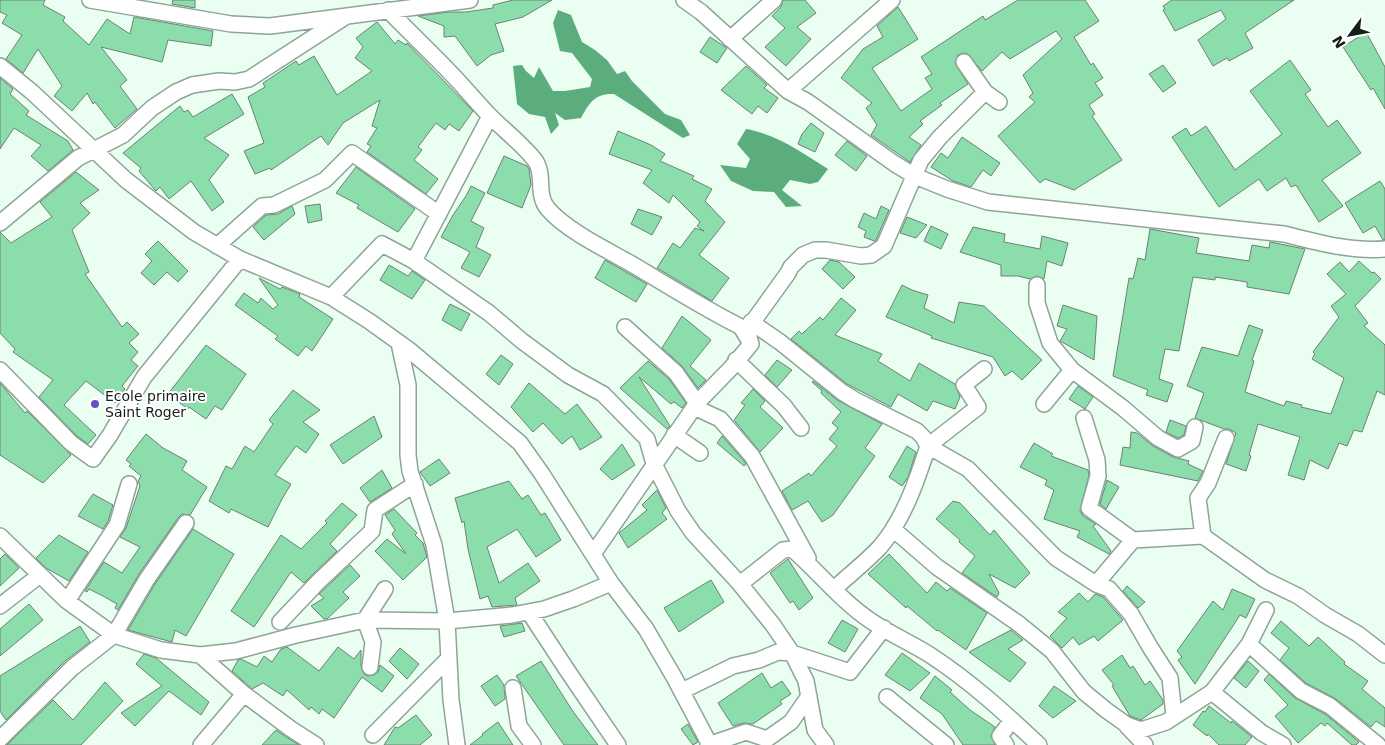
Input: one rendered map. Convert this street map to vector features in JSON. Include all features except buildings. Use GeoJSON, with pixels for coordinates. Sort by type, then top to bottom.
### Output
{"type":"FeatureCollection","features":[{"type":"Feature","properties":{"kind":"street"},"geometry":{"type":"LineString","coordinates":[[90,0],[231,24],[270,26],[346,17],[388,10],[413,3],[470,0]]}},
{"type":"Feature","properties":{"kind":"street"},"geometry":{"type":"LineString","coordinates":[[684,0],[701,12],[788,90],[808,102],[895,164],[915,176],[947,189],[988,202],[1284,234],[1327,244],[1378,250],[1385,262]]}},
{"type":"Feature","properties":{"kind":"street"},"geometry":{"type":"LineString","coordinates":[[730,39],[774,0]]}},
{"type":"Feature","properties":{"kind":"street"},"geometry":{"type":"LineString","coordinates":[[788,90],[892,0]]}},
{"type":"Feature","properties":{"kind":"street"},"geometry":{"type":"LineString","coordinates":[[388,10],[490,116],[520,144],[539,166],[543,201],[548,209],[571,228],[603,248],[741,327],[751,344]]}},
{"type":"Feature","properties":{"kind":"street"},"geometry":{"type":"LineString","coordinates":[[0,223],[78,158],[123,134],[152,108],[176,92],[192,85],[219,81],[235,82],[249,79],[346,17]]}},
{"type":"Feature","properties":{"kind":"street"},"geometry":{"type":"LineString","coordinates":[[964,62],[985,92],[998,102]]}},
{"type":"Feature","properties":{"kind":"street"},"geometry":{"type":"LineString","coordinates":[[0,66],[32,92],[126,180],[194,232],[240,260],[331,298],[369,320],[451,384],[520,443],[533,460],[611,583],[646,629],[682,690],[709,745],[746,732],[767,739],[791,722],[809,696]]}},
{"type":"Feature","properties":{"kind":"street"},"geometry":{"type":"LineString","coordinates":[[751,344],[747,330],[774,294],[790,267],[803,255],[820,250],[866,256],[871,255],[884,246],[921,160],[940,137],[985,92]]}},
{"type":"Feature","properties":{"kind":"street"},"geometry":{"type":"LineString","coordinates":[[414,261],[490,116]]}},
{"type":"Feature","properties":{"kind":"street"},"geometry":{"type":"LineString","coordinates":[[217,246],[262,206],[274,205],[325,180],[352,153],[439,214]]}},
{"type":"Feature","properties":{"kind":"street"},"geometry":{"type":"LineString","coordinates":[[331,298],[382,244],[414,261],[489,312],[522,341],[568,375],[603,394],[647,439],[654,464],[678,511],[693,533],[740,584],[773,624],[792,652],[806,681],[815,730],[826,745]]}},
{"type":"Feature","properties":{"kind":"street"},"geometry":{"type":"LineString","coordinates":[[0,370],[71,443],[93,459],[110,436],[144,378],[240,260]]}},
{"type":"Feature","properties":{"kind":"street"},"geometry":{"type":"LineString","coordinates":[[1037,285],[1037,303],[1050,343],[1072,370],[1123,408],[1158,438],[1178,449],[1192,441],[1195,427]]}},
{"type":"Feature","properties":{"kind":"street"},"geometry":{"type":"LineString","coordinates":[[752,322],[842,392],[863,405],[917,431],[928,446],[968,469],[1056,558],[1096,584],[1109,589],[1131,614],[1170,678],[1174,716]]}},
{"type":"Feature","properties":{"kind":"street"},"geometry":{"type":"LineString","coordinates":[[625,327],[676,373],[696,405],[720,419],[752,456],[815,570]]}},
{"type":"Feature","properties":{"kind":"street"},"geometry":{"type":"LineString","coordinates":[[399,343],[408,385],[408,455],[410,471],[434,545],[448,621],[451,700],[457,745]]}},
{"type":"Feature","properties":{"kind":"street"},"geometry":{"type":"LineString","coordinates":[[593,554],[696,405],[751,344]]}},
{"type":"Feature","properties":{"kind":"street"},"geometry":{"type":"LineString","coordinates":[[736,360],[784,406],[801,428]]}},
{"type":"Feature","properties":{"kind":"street"},"geometry":{"type":"LineString","coordinates":[[834,589],[881,546],[893,529],[917,482],[928,446],[978,407],[964,385],[984,369]]}},
{"type":"Feature","properties":{"kind":"street"},"geometry":{"type":"LineString","coordinates":[[1044,404],[1072,370]]}},
{"type":"Feature","properties":{"kind":"street"},"geometry":{"type":"LineString","coordinates":[[1084,418],[1097,460],[1098,476],[1089,508],[1133,540],[1203,536],[1265,580],[1298,596],[1325,615],[1358,634],[1385,655]]}},
{"type":"Feature","properties":{"kind":"street"},"geometry":{"type":"LineString","coordinates":[[674,435],[700,453]]}},
{"type":"Feature","properties":{"kind":"street"},"geometry":{"type":"LineString","coordinates":[[1203,536],[1198,498],[1208,483],[1226,438]]}},
{"type":"Feature","properties":{"kind":"street"},"geometry":{"type":"LineString","coordinates":[[67,602],[117,525],[129,484]]}},
{"type":"Feature","properties":{"kind":"street"},"geometry":{"type":"LineString","coordinates":[[280,622],[318,582],[372,532],[375,510],[415,484]]}},
{"type":"Feature","properties":{"kind":"street"},"geometry":{"type":"LineString","coordinates":[[0,739],[72,668],[114,635],[147,579],[186,523]]}},
{"type":"Feature","properties":{"kind":"street"},"geometry":{"type":"LineString","coordinates":[[893,529],[937,567],[1019,624],[1052,651],[1084,692],[1127,725],[1145,745]]}},
{"type":"Feature","properties":{"kind":"street"},"geometry":{"type":"LineString","coordinates":[[0,536],[67,602],[114,635],[161,650],[200,655],[236,651],[296,635],[365,620],[448,621],[512,615],[544,609],[573,600],[611,583]]}},
{"type":"Feature","properties":{"kind":"street"},"geometry":{"type":"LineString","coordinates":[[1096,584],[1133,540]]}},
{"type":"Feature","properties":{"kind":"street"},"geometry":{"type":"LineString","coordinates":[[740,584],[783,550],[792,549],[854,608],[952,670],[1039,745]]}},
{"type":"Feature","properties":{"kind":"street"},"geometry":{"type":"LineString","coordinates":[[0,606],[40,575]]}},
{"type":"Feature","properties":{"kind":"street"},"geometry":{"type":"LineString","coordinates":[[365,620],[386,589]]}},
{"type":"Feature","properties":{"kind":"street"},"geometry":{"type":"LineString","coordinates":[[1127,725],[1141,730],[1166,722],[1212,692],[1250,644],[1266,610]]}},
{"type":"Feature","properties":{"kind":"street"},"geometry":{"type":"LineString","coordinates":[[529,612],[566,670],[618,745]]}},
{"type":"Feature","properties":{"kind":"street"},"geometry":{"type":"LineString","coordinates":[[365,620],[373,642],[370,667]]}},
{"type":"Feature","properties":{"kind":"street"},"geometry":{"type":"LineString","coordinates":[[682,690],[733,666],[760,660],[778,652],[792,652],[850,672],[884,628]]}},
{"type":"Feature","properties":{"kind":"street"},"geometry":{"type":"LineString","coordinates":[[1250,644],[1301,691],[1330,706],[1378,745]]}},
{"type":"Feature","properties":{"kind":"street"},"geometry":{"type":"LineString","coordinates":[[200,655],[244,694],[316,745]]}},
{"type":"Feature","properties":{"kind":"street"},"geometry":{"type":"LineString","coordinates":[[374,735],[449,658]]}},
{"type":"Feature","properties":{"kind":"street"},"geometry":{"type":"LineString","coordinates":[[513,688],[519,726],[533,745]]}},
{"type":"Feature","properties":{"kind":"street"},"geometry":{"type":"LineString","coordinates":[[1212,692],[1262,733],[1284,745]]}},
{"type":"Feature","properties":{"kind":"street"},"geometry":{"type":"LineString","coordinates":[[201,745],[244,694]]}},
{"type":"Feature","properties":{"kind":"street"},"geometry":{"type":"LineString","coordinates":[[888,697],[946,745]]}},
{"type":"Feature","properties":{"kind":"street"},"geometry":{"type":"LineString","coordinates":[[1006,745],[1000,736],[1012,720]]}},
{"type":"Feature","properties":{"kind":"shaded area"},"geometry":{"type":"Polygon","coordinates":[[[558,10],[571,15],[582,42],[607,60],[617,74],[625,71],[632,81],[665,114],[681,120],[690,135],[683,138],[614,94],[597,97],[581,118],[565,120],[555,113],[559,125],[551,134],[545,117],[529,114],[517,104],[513,66],[522,65],[534,78],[539,67],[553,91],[590,87],[592,79],[572,53],[560,51],[553,23],[558,10]]]}},
{"type":"Feature","properties":{"kind":"shaded area"},"geometry":{"type":"Polygon","coordinates":[[[746,129],[757,131],[779,140],[828,169],[818,182],[810,184],[790,180],[782,190],[802,206],[786,207],[774,192],[753,191],[731,181],[720,165],[746,168],[750,159],[737,144],[746,129]]]}},
{"type":"Feature","properties":{"kind":"place","name":"Ecole primaire Saint Roger"},"geometry":{"type":"Point","coordinates":[95,404]}}]}
